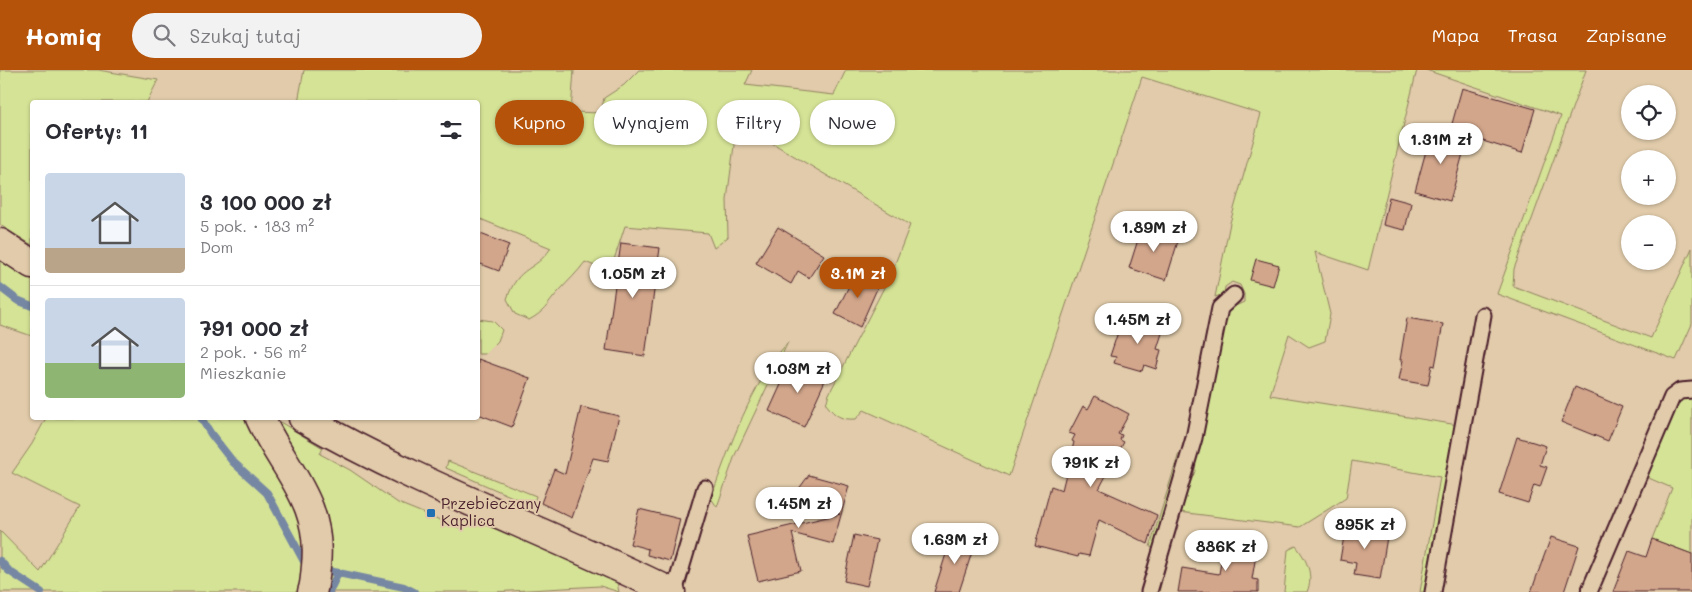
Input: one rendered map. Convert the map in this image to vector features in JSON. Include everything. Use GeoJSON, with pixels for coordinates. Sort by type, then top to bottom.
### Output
{"type":"FeatureCollection","features":[{"type":"Feature","properties":{"kind":"street"},"geometry":{"type":"LineString","coordinates":[[0,243],[30,263]]}},
{"type":"Feature","properties":{"kind":"street"},"geometry":{"type":"LineString","coordinates":[[261,420],[299,484],[312,514],[318,544],[312,592]]}},
{"type":"Feature","properties":{"kind":"street"},"geometry":{"type":"LineString","coordinates":[[307,420],[383,462],[606,560],[672,592]]}},
{"type":"Feature","properties":{"kind":"lane"},"geometry":{"type":"LineString","coordinates":[[1149,592],[1194,438],[1220,308],[1234,295]]}},
{"type":"Feature","properties":{"kind":"lane"},"geometry":{"type":"LineString","coordinates":[[1433,592],[1483,315]]}},
{"type":"Feature","properties":{"kind":"lane"},"geometry":{"type":"LineString","coordinates":[[1589,592],[1672,397],[1680,391],[1692,390]]}},
{"type":"Feature","properties":{"kind":"lane"},"geometry":{"type":"LineString","coordinates":[[672,592],[705,488]]}},
{"type":"Feature","properties":{"kind":"green space"},"geometry":{"type":"Polygon","coordinates":[[[0,70],[98,70],[158,80],[148,100],[30,100],[30,244],[0,225],[0,70]]]}},
{"type":"Feature","properties":{"kind":"green space"},"geometry":{"type":"Polygon","coordinates":[[[304,70],[574,70],[572,100],[495,100],[495,145],[584,145],[584,112],[594,113],[594,145],[707,145],[707,100],[604,100],[604,98],[624,85],[639,70],[752,70],[745,85],[834,95],[846,70],[1417,70],[1368,270],[1315,252],[1330,314],[1325,341],[1309,347],[1289,334],[1270,395],[1458,425],[1426,592],[1420,592],[1440,477],[1352,461],[1346,498],[1300,527],[1179,512],[1195,471],[1195,456],[1205,426],[1222,322],[1229,309],[1244,302],[1244,294],[1240,285],[1232,282],[1225,287],[1224,294],[1215,297],[1230,223],[1261,114],[1142,77],[1009,476],[864,410],[856,419],[846,419],[832,412],[826,404],[829,394],[891,274],[910,225],[776,145],[800,145],[800,100],[717,100],[717,145],[734,145],[727,200],[728,237],[714,248],[708,233],[625,226],[610,272],[585,262],[543,310],[529,320],[515,314],[507,299],[522,274],[539,262],[551,248],[480,219],[480,100],[298,100],[304,70]]]}},
{"type":"Feature","properties":{"kind":"green space"},"geometry":{"type":"Polygon","coordinates":[[[1426,70],[1586,70],[1514,269],[1513,286],[1651,338],[1692,248],[1692,324],[1676,360],[1497,294],[1561,116],[1426,70]]]}},
{"type":"Feature","properties":{"kind":"green space"},"geometry":{"type":"Polygon","coordinates":[[[0,259],[30,279],[30,335],[0,325],[0,259]]]}},
{"type":"Feature","properties":{"kind":"green space"},"geometry":{"type":"Polygon","coordinates":[[[480,319],[493,321],[502,330],[498,341],[485,354],[480,354],[480,319]]]}},
{"type":"Feature","properties":{"kind":"green space"},"geometry":{"type":"Polygon","coordinates":[[[788,342],[735,455],[717,507],[711,498],[743,416],[763,378],[788,342]]]}},
{"type":"Feature","properties":{"kind":"green space"},"geometry":{"type":"Polygon","coordinates":[[[1683,397],[1692,397],[1692,554],[1652,539],[1672,488],[1644,476],[1675,403],[1683,397]]]}},
{"type":"Feature","properties":{"kind":"green space"},"geometry":{"type":"Polygon","coordinates":[[[45,420],[244,420],[271,461],[306,524],[305,592],[0,592],[0,531],[40,572],[80,507],[12,473],[32,444],[45,420]]]}},
{"type":"Feature","properties":{"kind":"green space"},"geometry":{"type":"Polygon","coordinates":[[[280,422],[323,448],[320,454],[350,470],[398,503],[460,528],[462,521],[492,525],[611,576],[617,583],[619,592],[600,586],[493,592],[320,592],[275,423],[280,422]]]}},
{"type":"Feature","properties":{"kind":"green space"},"geometry":{"type":"Polygon","coordinates":[[[1179,453],[1183,456],[1155,548],[1150,547],[1179,453]]]}},
{"type":"Feature","properties":{"kind":"green space"},"geometry":{"type":"Polygon","coordinates":[[[448,461],[536,496],[533,506],[446,468],[448,461]]]}},
{"type":"Feature","properties":{"kind":"green space"},"geometry":{"type":"Polygon","coordinates":[[[1179,512],[1159,592],[1156,592],[1179,512]]]}},
{"type":"Feature","properties":{"kind":"green space"},"geometry":{"type":"Polygon","coordinates":[[[1296,546],[1308,568],[1309,586],[1307,592],[1284,592],[1288,550],[1296,546]]]}},
{"type":"Feature","properties":{"kind":"building"},"geometry":{"type":"Polygon","coordinates":[[[1462,88],[1535,109],[1522,153],[1450,131],[1462,88]]]}},
{"type":"Feature","properties":{"kind":"building"},"geometry":{"type":"Polygon","coordinates":[[[1432,129],[1467,139],[1450,201],[1415,191],[1432,129]]]}},
{"type":"Feature","properties":{"kind":"building"},"geometry":{"type":"Polygon","coordinates":[[[1389,197],[1411,203],[1405,230],[1383,225],[1389,197]]]}},
{"type":"Feature","properties":{"kind":"building"},"geometry":{"type":"Polygon","coordinates":[[[778,227],[824,255],[809,278],[798,271],[791,284],[756,263],[778,227]]]}},
{"type":"Feature","properties":{"kind":"building"},"geometry":{"type":"Polygon","coordinates":[[[1142,227],[1179,238],[1166,280],[1129,268],[1142,227]]]}},
{"type":"Feature","properties":{"kind":"building"},"geometry":{"type":"Polygon","coordinates":[[[480,234],[509,245],[499,271],[480,264],[480,234]]]}},
{"type":"Feature","properties":{"kind":"building"},"geometry":{"type":"Polygon","coordinates":[[[621,243],[660,248],[645,356],[606,350],[621,243]]]}},
{"type":"Feature","properties":{"kind":"building"},"geometry":{"type":"Polygon","coordinates":[[[1256,259],[1279,265],[1273,286],[1250,280],[1256,259]]]}},
{"type":"Feature","properties":{"kind":"building"},"geometry":{"type":"Polygon","coordinates":[[[857,270],[880,282],[860,327],[835,314],[857,270]]]}},
{"type":"Feature","properties":{"kind":"building"},"geometry":{"type":"Polygon","coordinates":[[[1128,317],[1164,327],[1157,349],[1161,350],[1156,369],[1144,365],[1142,371],[1114,363],[1116,357],[1110,356],[1119,329],[1124,330],[1128,317]]]}},
{"type":"Feature","properties":{"kind":"building"},"geometry":{"type":"Polygon","coordinates":[[[1407,318],[1443,324],[1435,366],[1432,365],[1428,385],[1399,380],[1403,360],[1400,360],[1407,318]]]}},
{"type":"Feature","properties":{"kind":"building"},"geometry":{"type":"Polygon","coordinates":[[[480,360],[530,378],[512,427],[480,415],[480,360]]]}},
{"type":"Feature","properties":{"kind":"building"},"geometry":{"type":"Polygon","coordinates":[[[792,360],[827,376],[804,427],[769,411],[792,360]]]}},
{"type":"Feature","properties":{"kind":"building"},"geometry":{"type":"Polygon","coordinates":[[[1575,387],[1622,407],[1608,441],[1561,422],[1575,387]]]}},
{"type":"Feature","properties":{"kind":"building"},"geometry":{"type":"Polygon","coordinates":[[[1095,396],[1129,414],[1118,434],[1122,435],[1120,440],[1124,442],[1099,489],[1157,515],[1148,544],[1099,520],[1089,556],[1079,554],[1078,557],[1035,546],[1051,486],[1062,490],[1074,442],[1072,441],[1075,435],[1069,433],[1083,406],[1088,409],[1095,396]]]}},
{"type":"Feature","properties":{"kind":"building"},"geometry":{"type":"Polygon","coordinates":[[[581,407],[619,416],[608,461],[593,458],[572,518],[541,503],[554,469],[565,474],[581,407]]]}},
{"type":"Feature","properties":{"kind":"building"},"geometry":{"type":"Polygon","coordinates":[[[1517,437],[1546,446],[1540,465],[1547,467],[1540,487],[1534,485],[1528,503],[1499,494],[1517,437]]]}},
{"type":"Feature","properties":{"kind":"building"},"geometry":{"type":"Polygon","coordinates":[[[809,475],[849,486],[833,544],[792,533],[801,571],[758,581],[747,536],[840,514],[790,501],[809,475]]]}},
{"type":"Feature","properties":{"kind":"building"},"geometry":{"type":"Polygon","coordinates":[[[639,509],[680,519],[670,561],[647,555],[648,549],[630,544],[639,509]]]}},
{"type":"Feature","properties":{"kind":"building"},"geometry":{"type":"Polygon","coordinates":[[[1346,524],[1388,531],[1380,579],[1354,575],[1356,563],[1340,560],[1346,524]]]}},
{"type":"Feature","properties":{"kind":"building"},"geometry":{"type":"Polygon","coordinates":[[[854,535],[877,540],[867,586],[844,581],[854,535]]]}},
{"type":"Feature","properties":{"kind":"building"},"geometry":{"type":"Polygon","coordinates":[[[952,535],[975,543],[959,592],[934,592],[952,535]]]}},
{"type":"Feature","properties":{"kind":"building"},"geometry":{"type":"Polygon","coordinates":[[[1551,537],[1579,546],[1564,592],[1531,592],[1551,537]]]}},
{"type":"Feature","properties":{"kind":"building"},"geometry":{"type":"Polygon","coordinates":[[[1225,538],[1258,543],[1252,579],[1258,580],[1258,592],[1178,592],[1182,568],[1219,574],[1225,538]]]}},
{"type":"Feature","properties":{"kind":"building"},"geometry":{"type":"Polygon","coordinates":[[[1652,539],[1692,554],[1692,592],[1613,592],[1629,551],[1646,557],[1652,539]]]}},
{"type":"Feature","properties":{"kind":"waterway"},"geometry":{"type":"LineString","coordinates":[[0,287],[17,300],[30,305]]}},
{"type":"Feature","properties":{"kind":"waterway"},"geometry":{"type":"LineString","coordinates":[[202,420],[233,462],[267,493],[306,565]]}},
{"type":"Feature","properties":{"kind":"waterway"},"geometry":{"type":"LineString","coordinates":[[0,561],[9,571],[41,592]]}},
{"type":"Feature","properties":{"kind":"waterway"},"geometry":{"type":"LineString","coordinates":[[329,571],[404,587],[414,592]]}},
{"type":"Feature","properties":{"kind":"waterway"},"geometry":{"type":"LineString","coordinates":[[329,592],[338,573]]}},
{"type":"Feature","properties":{"kind":"place","name":"Przebieczany Kaplica"},"geometry":{"type":"Point","coordinates":[431,513]}}]}
